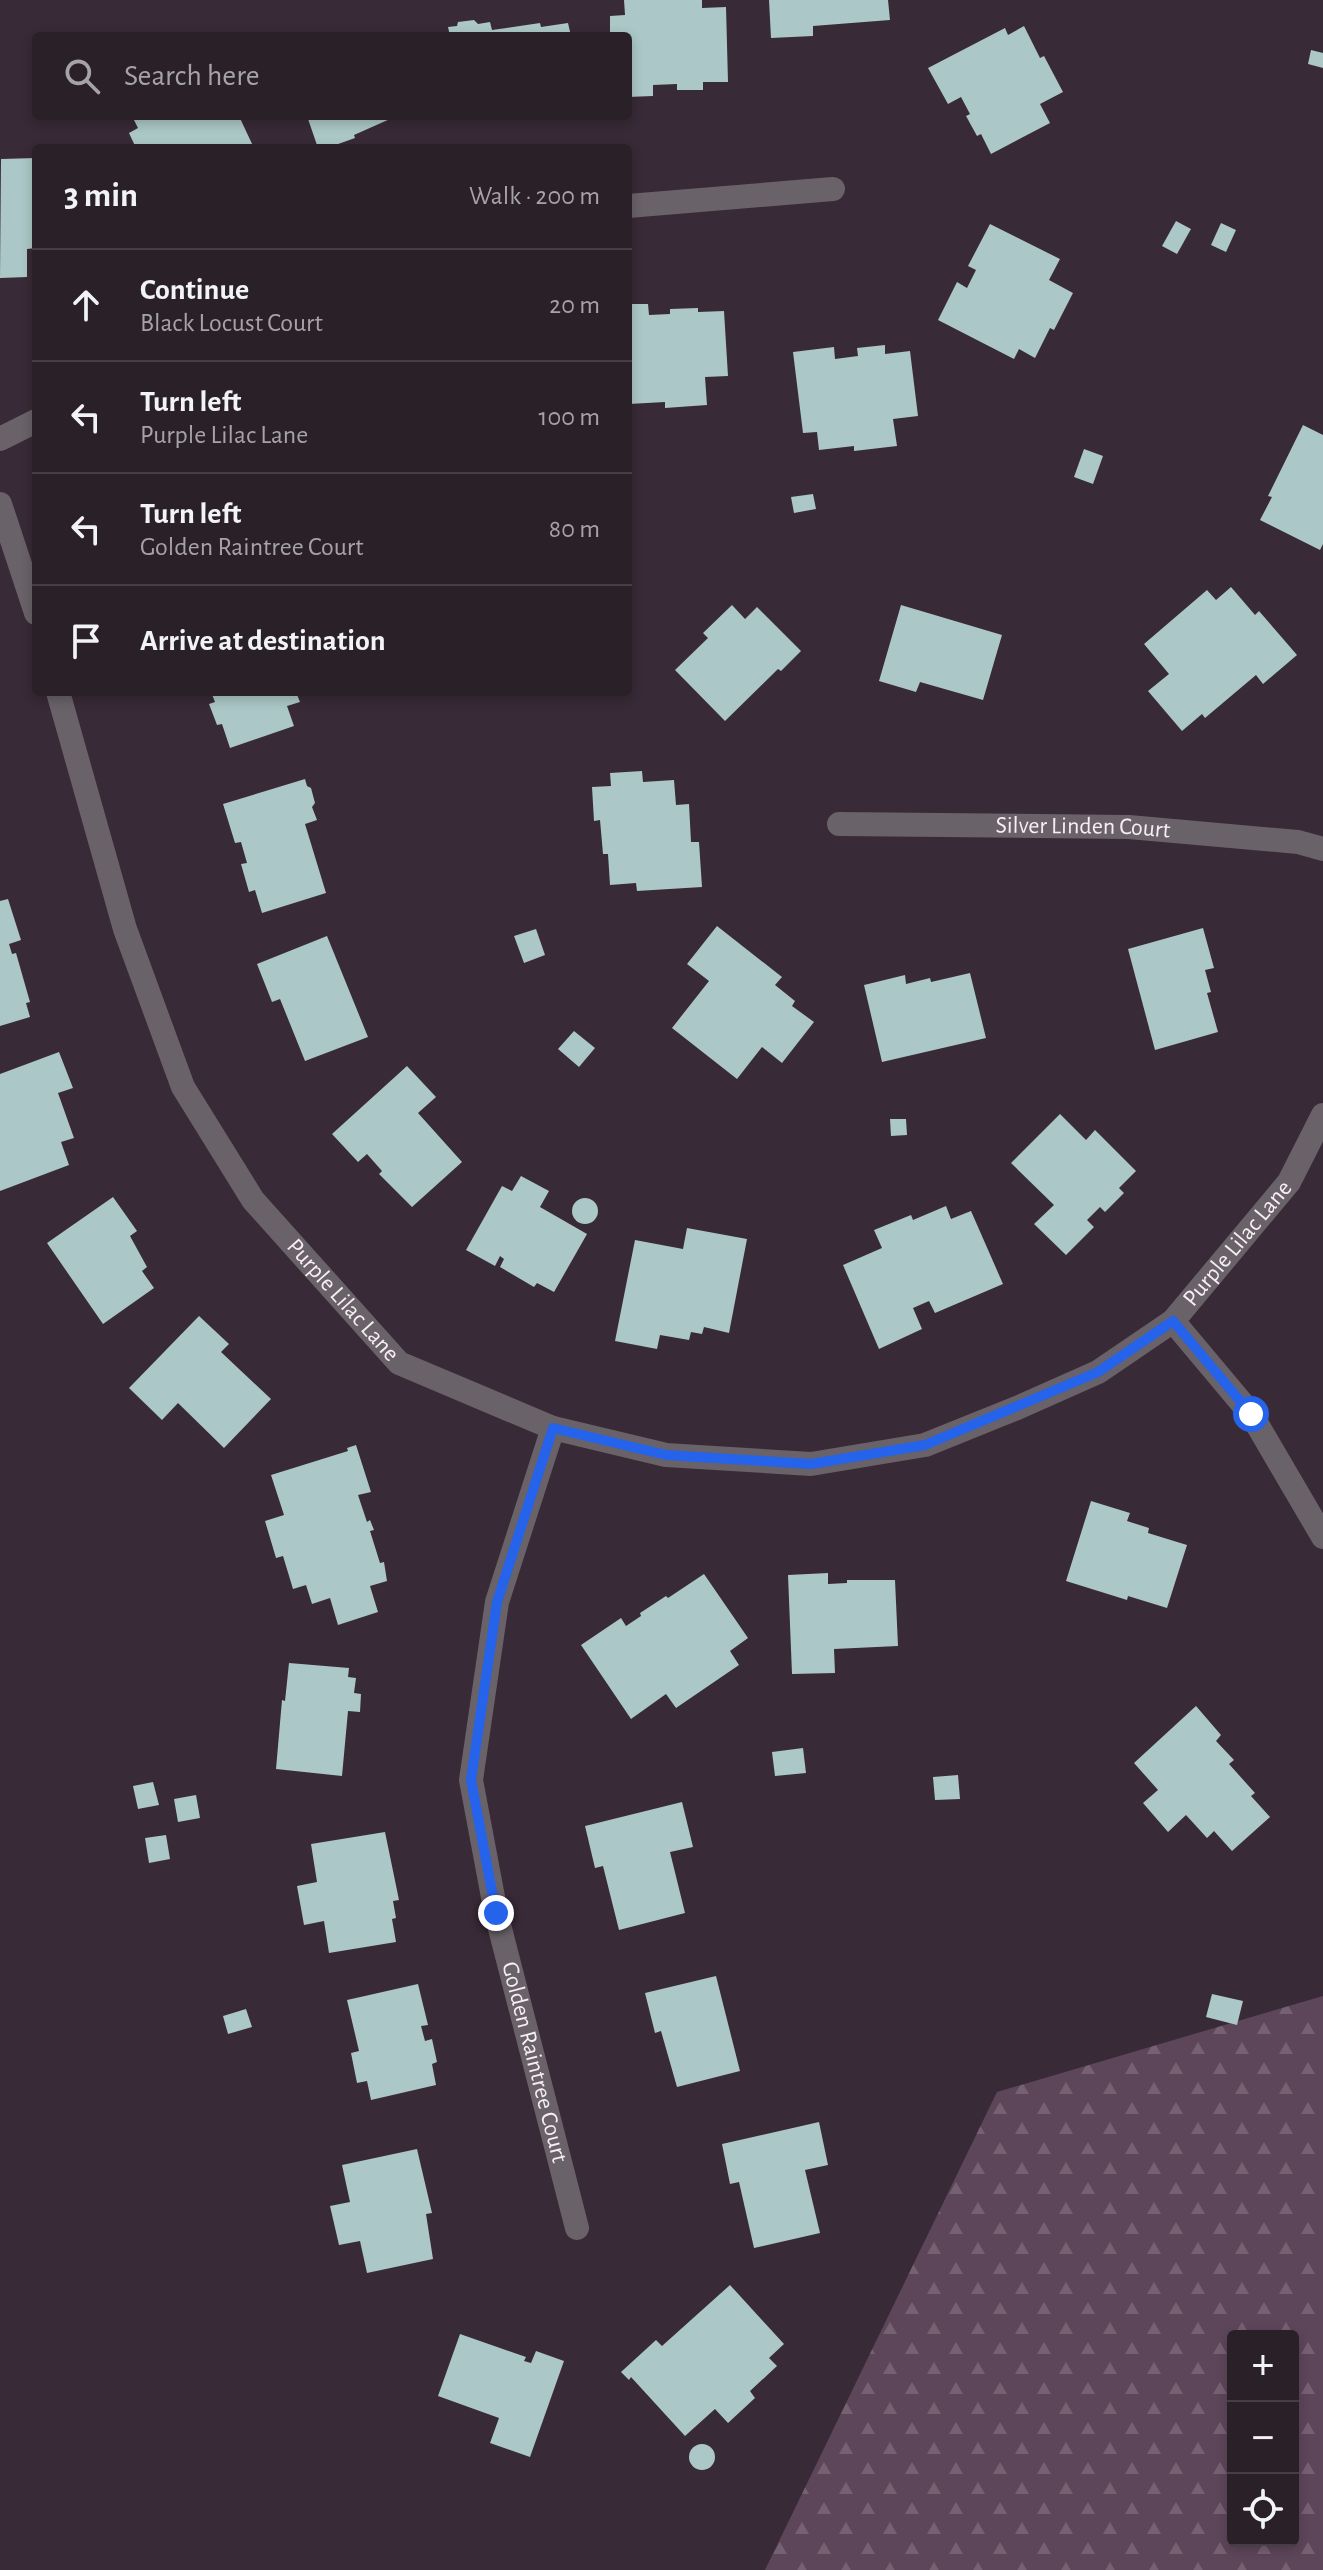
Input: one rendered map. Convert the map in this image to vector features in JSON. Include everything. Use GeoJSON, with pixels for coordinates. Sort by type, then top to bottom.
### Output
{"type":"FeatureCollection","features":[{"type":"Feature","properties":{"kind":"street"},"geometry":{"type":"LineString","coordinates":[[632,206],[833,189]]}},
{"type":"Feature","properties":{"kind":"street"},"geometry":{"type":"LineString","coordinates":[[0,439],[32,423]]}},
{"type":"Feature","properties":{"kind":"street"},"geometry":{"type":"LineString","coordinates":[[0,504],[32,601]]}},
{"type":"Feature","properties":{"kind":"street","name":"Purple Lilac Lane"},"geometry":{"type":"LineString","coordinates":[[59,696],[125,929],[183,1087],[253,1200],[399,1363],[553,1428],[666,1455],[811,1464],[925,1445],[1098,1372],[1173,1321],[1289,1182],[1323,1115]]}},
{"type":"Feature","properties":{"kind":"street","name":"Silver Linden Court"},"geometry":{"type":"LineString","coordinates":[[839,824],[1129,827],[1298,842],[1323,849]]}},
{"type":"Feature","properties":{"kind":"street"},"geometry":{"type":"LineString","coordinates":[[1173,1321],[1251,1414],[1323,1537]]}},
{"type":"Feature","properties":{"kind":"street","name":"Golden Raintree Court"},"geometry":{"type":"LineString","coordinates":[[553,1428],[497,1602],[471,1780],[496,1913],[577,2228]]}},
{"type":"Feature","properties":{"kind":"green space"},"geometry":{"type":"Polygon","coordinates":[[[1323,1996],[1323,2570],[765,2570],[997,2092],[1323,1996]]]}},
{"type":"Feature","properties":{"kind":"building"},"geometry":{"type":"Polygon","coordinates":[[[624,0],[702,0],[702,8],[726,7],[728,82],[703,82],[703,90],[677,90],[677,84],[653,85],[653,96],[632,97],[632,32],[610,32],[610,16],[625,15],[624,0]]]}},
{"type":"Feature","properties":{"kind":"building"},"geometry":{"type":"Polygon","coordinates":[[[769,0],[888,0],[890,20],[813,26],[813,36],[771,38],[769,0]]]}},
{"type":"Feature","properties":{"kind":"building"},"geometry":{"type":"Polygon","coordinates":[[[458,22],[490,22],[492,30],[540,23],[541,27],[568,23],[570,32],[449,32],[448,27],[457,26],[458,22]]]}},
{"type":"Feature","properties":{"kind":"building"},"geometry":{"type":"Polygon","coordinates":[[[1024,26],[1040,58],[1044,56],[1063,92],[1040,104],[1050,123],[991,154],[981,134],[977,136],[966,116],[970,114],[961,97],[948,104],[928,68],[1005,28],[1008,35],[1024,26]]]}},
{"type":"Feature","properties":{"kind":"building"},"geometry":{"type":"Polygon","coordinates":[[[1311,50],[1323,53],[1323,68],[1308,64],[1311,50]]]}},
{"type":"Feature","properties":{"kind":"building"},"geometry":{"type":"Polygon","coordinates":[[[134,120],[241,120],[252,144],[134,144],[129,133],[138,128],[134,120]]]}},
{"type":"Feature","properties":{"kind":"building"},"geometry":{"type":"Polygon","coordinates":[[[308,120],[388,120],[338,144],[317,144],[308,120]]]}},
{"type":"Feature","properties":{"kind":"building"},"geometry":{"type":"Polygon","coordinates":[[[32,158],[32,248],[27,249],[27,277],[0,278],[1,159],[32,158]]]}},
{"type":"Feature","properties":{"kind":"building"},"geometry":{"type":"Polygon","coordinates":[[[1176,221],[1191,229],[1177,254],[1162,246],[1176,221]]]}},
{"type":"Feature","properties":{"kind":"building"},"geometry":{"type":"Polygon","coordinates":[[[1221,223],[1236,230],[1226,252],[1211,245],[1221,223]]]}},
{"type":"Feature","properties":{"kind":"building"},"geometry":{"type":"Polygon","coordinates":[[[990,224],[1060,259],[1049,280],[1073,293],[1035,358],[1019,349],[1014,359],[938,320],[957,282],[967,288],[976,270],[968,266],[990,224]]]}},
{"type":"Feature","properties":{"kind":"building"},"geometry":{"type":"Polygon","coordinates":[[[632,304],[648,304],[649,315],[670,314],[670,309],[724,311],[728,376],[705,377],[707,405],[665,408],[665,402],[632,404],[632,304]]]}},
{"type":"Feature","properties":{"kind":"building"},"geometry":{"type":"Polygon","coordinates":[[[885,345],[885,354],[910,351],[918,416],[893,419],[897,446],[854,451],[854,446],[819,450],[817,432],[803,433],[793,352],[834,347],[835,359],[858,356],[857,348],[885,345]]]}},
{"type":"Feature","properties":{"kind":"building"},"geometry":{"type":"Polygon","coordinates":[[[1303,425],[1323,435],[1323,544],[1320,550],[1260,520],[1272,497],[1268,496],[1303,425]]]}},
{"type":"Feature","properties":{"kind":"building"},"geometry":{"type":"Polygon","coordinates":[[[1084,449],[1103,456],[1093,484],[1074,477],[1084,449]]]}},
{"type":"Feature","properties":{"kind":"building"},"geometry":{"type":"Polygon","coordinates":[[[813,494],[816,509],[794,513],[791,497],[813,494]]]}},
{"type":"Feature","properties":{"kind":"building"},"geometry":{"type":"Polygon","coordinates":[[[1231,587],[1255,615],[1259,611],[1297,655],[1263,684],[1256,675],[1205,718],[1202,714],[1182,731],[1148,691],[1169,674],[1144,644],[1207,590],[1216,600],[1231,587]]]}},
{"type":"Feature","properties":{"kind":"building"},"geometry":{"type":"Polygon","coordinates":[[[732,605],[745,619],[757,607],[801,651],[725,721],[675,670],[708,638],[703,633],[732,605]]]}},
{"type":"Feature","properties":{"kind":"building"},"geometry":{"type":"Polygon","coordinates":[[[901,605],[1002,635],[983,700],[920,682],[916,692],[879,681],[901,605]]]}},
{"type":"Feature","properties":{"kind":"building"},"geometry":{"type":"Polygon","coordinates":[[[213,696],[298,696],[300,702],[287,706],[294,726],[230,748],[222,724],[217,725],[209,704],[215,702],[213,696]]]}},
{"type":"Feature","properties":{"kind":"building"},"geometry":{"type":"Polygon","coordinates":[[[642,771],[643,782],[674,780],[676,805],[689,804],[691,842],[699,842],[702,887],[637,891],[636,883],[610,885],[608,854],[603,854],[600,820],[594,821],[592,787],[611,786],[610,773],[642,771]]]}},
{"type":"Feature","properties":{"kind":"building"},"geometry":{"type":"Polygon","coordinates":[[[305,779],[311,788],[315,803],[312,807],[317,820],[305,824],[326,893],[262,913],[255,890],[249,892],[241,864],[247,863],[241,842],[235,843],[223,804],[305,779]]]}},
{"type":"Feature","properties":{"kind":"building"},"geometry":{"type":"Polygon","coordinates":[[[8,899],[21,940],[9,944],[12,954],[16,953],[30,1002],[26,1003],[30,1017],[0,1026],[0,901],[8,899]]]}},
{"type":"Feature","properties":{"kind":"building"},"geometry":{"type":"Polygon","coordinates":[[[717,926],[782,977],[775,985],[795,1001],[792,1006],[814,1022],[782,1063],[762,1047],[737,1079],[672,1028],[709,981],[687,964],[717,926]]]}},
{"type":"Feature","properties":{"kind":"building"},"geometry":{"type":"Polygon","coordinates":[[[1203,928],[1214,968],[1205,970],[1211,992],[1207,993],[1218,1032],[1155,1050],[1128,949],[1203,928]]]}},
{"type":"Feature","properties":{"kind":"building"},"geometry":{"type":"Polygon","coordinates":[[[536,929],[545,955],[524,963],[514,936],[536,929]]]}},
{"type":"Feature","properties":{"kind":"building"},"geometry":{"type":"Polygon","coordinates":[[[327,936],[368,1037],[305,1061],[280,999],[272,1002],[257,964],[327,936]]]}},
{"type":"Feature","properties":{"kind":"building"},"geometry":{"type":"Polygon","coordinates":[[[970,973],[986,1038],[882,1062],[864,985],[905,975],[906,984],[970,973]]]}},
{"type":"Feature","properties":{"kind":"building"},"geometry":{"type":"Polygon","coordinates":[[[574,1031],[595,1048],[579,1067],[558,1049],[574,1031]]]}},
{"type":"Feature","properties":{"kind":"building"},"geometry":{"type":"Polygon","coordinates":[[[59,1052],[73,1088],[58,1093],[74,1138],[61,1142],[69,1165],[0,1191],[0,1074],[59,1052]]]}},
{"type":"Feature","properties":{"kind":"building"},"geometry":{"type":"Polygon","coordinates":[[[407,1066],[436,1097],[418,1113],[462,1162],[412,1207],[379,1174],[382,1171],[367,1154],[358,1162],[332,1134],[407,1066]]]}},
{"type":"Feature","properties":{"kind":"building"},"geometry":{"type":"Polygon","coordinates":[[[1060,1114],[1086,1140],[1095,1130],[1136,1171],[1119,1188],[1124,1193],[1105,1212],[1100,1207],[1087,1220],[1094,1227],[1066,1255],[1034,1224],[1054,1205],[1011,1163],[1060,1114]]]}},
{"type":"Feature","properties":{"kind":"building"},"geometry":{"type":"Polygon","coordinates":[[[890,1119],[906,1119],[907,1135],[891,1136],[890,1119]]]}},
{"type":"Feature","properties":{"kind":"building"},"geometry":{"type":"Polygon","coordinates":[[[521,1176],[549,1191],[540,1207],[587,1234],[554,1292],[537,1283],[534,1287],[500,1267],[504,1259],[500,1256],[495,1266],[466,1250],[502,1186],[512,1191],[521,1176]]]}},
{"type":"Feature","properties":{"kind":"building"},"geometry":{"type":"Polygon","coordinates":[[[113,1197],[137,1231],[130,1236],[147,1267],[142,1271],[154,1288],[103,1324],[47,1243],[113,1197]]]}},
{"type":"Feature","properties":{"kind":"building"},"geometry":{"type":"Polygon","coordinates":[[[585,1198],[594,1202],[598,1211],[594,1220],[585,1224],[576,1220],[572,1211],[576,1202],[585,1198]]]}},
{"type":"Feature","properties":{"kind":"building"},"geometry":{"type":"Polygon","coordinates":[[[946,1206],[951,1219],[971,1211],[1003,1284],[935,1313],[929,1301],[913,1308],[922,1329],[879,1349],[843,1265],[882,1248],[874,1230],[911,1215],[913,1220],[946,1206]]]}},
{"type":"Feature","properties":{"kind":"building"},"geometry":{"type":"Polygon","coordinates":[[[687,1228],[747,1239],[729,1333],[704,1327],[702,1334],[691,1332],[689,1340],[660,1335],[657,1349],[615,1341],[635,1240],[683,1249],[687,1228]]]}},
{"type":"Feature","properties":{"kind":"building"},"geometry":{"type":"Polygon","coordinates":[[[199,1316],[229,1344],[221,1352],[271,1399],[224,1448],[178,1403],[162,1420],[129,1388],[199,1316]]]}},
{"type":"Feature","properties":{"kind":"building"},"geometry":{"type":"Polygon","coordinates":[[[356,1445],[371,1492],[358,1495],[367,1522],[370,1520],[374,1530],[370,1531],[380,1563],[384,1562],[387,1581],[370,1586],[378,1612],[338,1625],[330,1598],[312,1604],[306,1585],[293,1589],[283,1556],[276,1558],[265,1521],[284,1515],[271,1475],[348,1451],[347,1448],[356,1445]]]}},
{"type":"Feature","properties":{"kind":"building"},"geometry":{"type":"Polygon","coordinates":[[[1091,1501],[1130,1513],[1127,1521],[1149,1528],[1148,1533],[1187,1545],[1167,1608],[1128,1596],[1127,1600],[1066,1581],[1091,1501]]]}},
{"type":"Feature","properties":{"kind":"building"},"geometry":{"type":"Polygon","coordinates":[[[828,1573],[828,1584],[847,1583],[847,1580],[895,1580],[898,1646],[834,1649],[835,1673],[792,1674],[788,1575],[828,1573]]]}},
{"type":"Feature","properties":{"kind":"building"},"geometry":{"type":"Polygon","coordinates":[[[704,1574],[748,1638],[730,1651],[739,1665],[676,1708],[666,1694],[631,1719],[581,1645],[621,1618],[626,1626],[641,1616],[640,1613],[704,1574]]]}},
{"type":"Feature","properties":{"kind":"building"},"geometry":{"type":"Polygon","coordinates":[[[289,1663],[349,1668],[348,1677],[356,1678],[354,1693],[361,1694],[360,1712],[348,1711],[342,1776],[276,1769],[282,1700],[285,1701],[289,1663]]]}},
{"type":"Feature","properties":{"kind":"building"},"geometry":{"type":"Polygon","coordinates":[[[1196,1706],[1221,1735],[1216,1741],[1234,1760],[1229,1764],[1255,1793],[1251,1796],[1270,1817],[1232,1851],[1214,1831],[1207,1838],[1186,1815],[1168,1832],[1143,1803],[1158,1790],[1134,1763],[1196,1706]]]}},
{"type":"Feature","properties":{"kind":"building"},"geometry":{"type":"Polygon","coordinates":[[[803,1748],[806,1773],[775,1776],[772,1752],[803,1748]]]}},
{"type":"Feature","properties":{"kind":"building"},"geometry":{"type":"Polygon","coordinates":[[[958,1775],[960,1799],[935,1800],[933,1777],[958,1775]]]}},
{"type":"Feature","properties":{"kind":"building"},"geometry":{"type":"Polygon","coordinates":[[[153,1782],[159,1805],[138,1809],[133,1786],[153,1782]]]}},
{"type":"Feature","properties":{"kind":"building"},"geometry":{"type":"Polygon","coordinates":[[[196,1795],[200,1818],[178,1822],[174,1799],[196,1795]]]}},
{"type":"Feature","properties":{"kind":"building"},"geometry":{"type":"Polygon","coordinates":[[[682,1802],[693,1847],[670,1852],[685,1913],[619,1930],[603,1866],[595,1868],[585,1826],[682,1802]]]}},
{"type":"Feature","properties":{"kind":"building"},"geometry":{"type":"Polygon","coordinates":[[[385,1832],[399,1900],[393,1901],[396,1942],[329,1953],[324,1921],[304,1925],[297,1886],[317,1882],[311,1844],[385,1832]]]}},
{"type":"Feature","properties":{"kind":"building"},"geometry":{"type":"Polygon","coordinates":[[[166,1835],[170,1859],[149,1863],[145,1838],[166,1835]]]}},
{"type":"Feature","properties":{"kind":"building"},"geometry":{"type":"Polygon","coordinates":[[[716,1976],[740,2071],[677,2087],[661,2031],[655,2033],[645,1993],[716,1976]]]}},
{"type":"Feature","properties":{"kind":"building"},"geometry":{"type":"Polygon","coordinates":[[[418,1984],[428,2025],[421,2026],[425,2041],[432,2039],[437,2062],[432,2064],[436,2085],[371,2100],[367,2081],[357,2083],[351,2053],[359,2051],[347,2000],[418,1984]]]}},
{"type":"Feature","properties":{"kind":"building"},"geometry":{"type":"Polygon","coordinates":[[[1212,1994],[1243,2001],[1237,2025],[1206,2017],[1212,1994]]]}},
{"type":"Feature","properties":{"kind":"building"},"geometry":{"type":"Polygon","coordinates":[[[246,2009],[252,2027],[228,2034],[223,2016],[246,2009]]]}},
{"type":"Feature","properties":{"kind":"building"},"geometry":{"type":"Polygon","coordinates":[[[819,2122],[828,2165],[805,2170],[820,2233],[754,2248],[739,2182],[730,2184],[722,2144],[819,2122]]]}},
{"type":"Feature","properties":{"kind":"building"},"geometry":{"type":"Polygon","coordinates":[[[417,2149],[432,2213],[426,2214],[433,2259],[367,2273],[360,2241],[339,2245],[330,2206],[350,2202],[342,2165],[417,2149]]]}},
{"type":"Feature","properties":{"kind":"building"},"geometry":{"type":"Polygon","coordinates":[[[730,2285],[784,2344],[769,2358],[777,2366],[750,2391],[755,2398],[728,2423],[715,2409],[685,2436],[631,2377],[629,2380],[621,2372],[656,2340],[662,2346],[730,2285]]]}},
{"type":"Feature","properties":{"kind":"building"},"geometry":{"type":"Polygon","coordinates":[[[460,2334],[526,2357],[524,2361],[531,2363],[536,2351],[564,2361],[530,2457],[490,2443],[499,2418],[438,2396],[460,2334]]]}},
{"type":"Feature","properties":{"kind":"building"},"geometry":{"type":"Polygon","coordinates":[[[702,2444],[711,2448],[715,2457],[711,2466],[702,2470],[693,2466],[689,2457],[693,2448],[702,2444]]]}},
{"type":"Feature","properties":{"kind":"route"},"geometry":{"type":"LineString","coordinates":[[496,1913],[471,1780],[497,1602],[553,1428],[666,1455],[811,1464],[925,1445],[1098,1372],[1173,1321],[1251,1414]]}}]}
